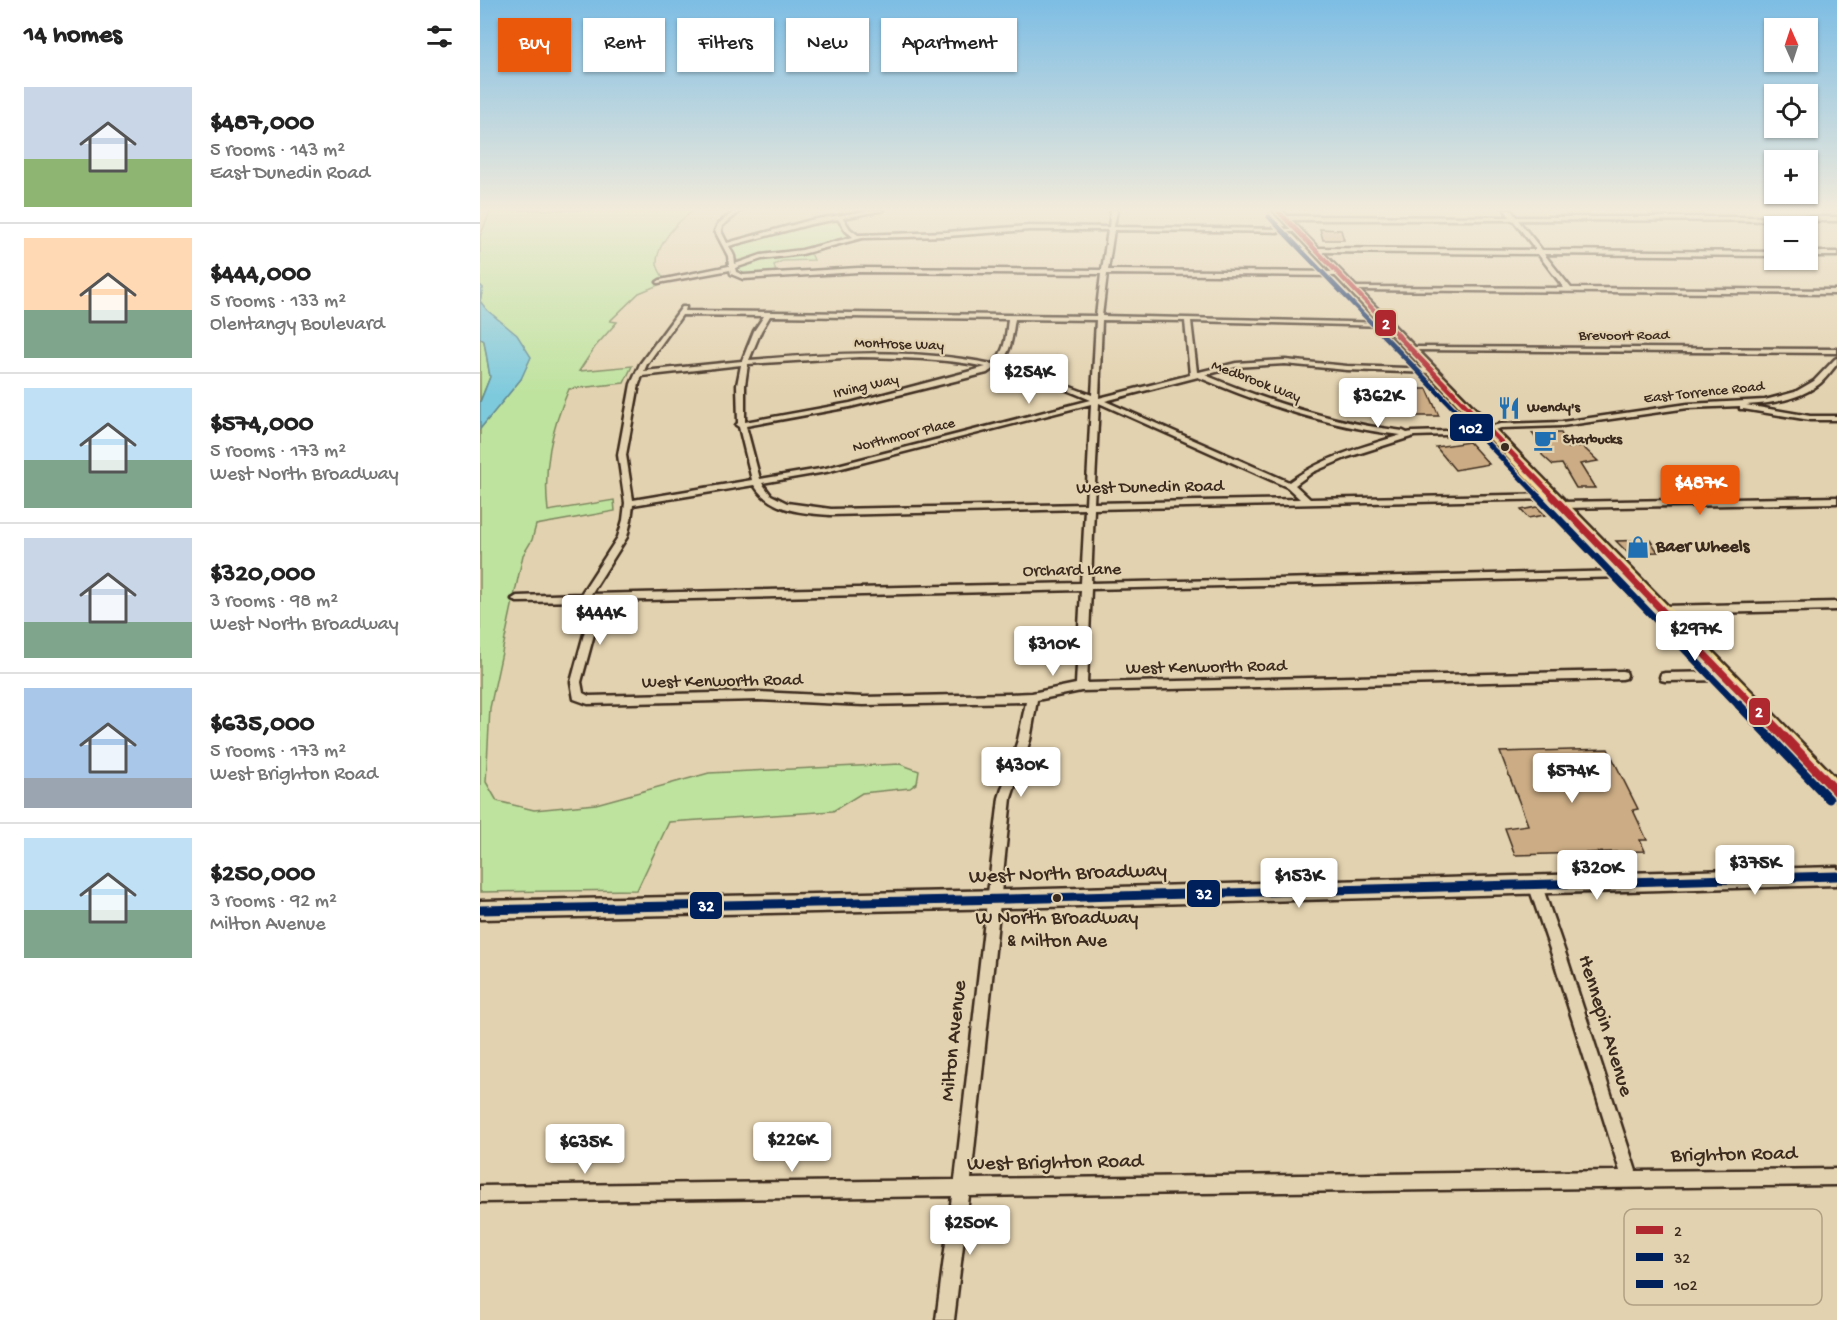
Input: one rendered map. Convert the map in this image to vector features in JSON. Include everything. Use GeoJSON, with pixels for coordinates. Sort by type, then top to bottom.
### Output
{"type":"FeatureCollection","features":[{"type":"Feature","properties":{"kind":"main road"},"geometry":{"type":"LineString","coordinates":[[1337,272],[1837,792]]}},
{"type":"Feature","properties":{"kind":"main road","name":"West North Broadway"},"geometry":{"type":"LineString","coordinates":[[480,910],[993,899],[1837,876]]}},
{"type":"Feature","properties":{"kind":"street"},"geometry":{"type":"LineString","coordinates":[[660,282],[702,272]]}},
{"type":"Feature","properties":{"kind":"street"},"geometry":{"type":"LineString","coordinates":[[733,272],[737,276],[750,278],[824,272]]}},
{"type":"Feature","properties":{"kind":"street"},"geometry":{"type":"LineString","coordinates":[[1055,272],[1339,274]]}},
{"type":"Feature","properties":{"kind":"street"},"geometry":{"type":"LineString","coordinates":[[1081,687],[1099,317],[1104,272]]}},
{"type":"Feature","properties":{"kind":"street"},"geometry":{"type":"LineString","coordinates":[[1554,272],[1569,290]]}},
{"type":"Feature","properties":{"kind":"street"},"geometry":{"type":"LineString","coordinates":[[1353,288],[1837,292]]}},
{"type":"Feature","properties":{"kind":"street"},"geometry":{"type":"LineString","coordinates":[[584,597],[622,537],[629,503],[622,455],[635,384],[682,310],[768,314],[1099,317],[1387,324]]}},
{"type":"Feature","properties":{"kind":"street"},"geometry":{"type":"LineString","coordinates":[[758,482],[740,425],[743,363],[768,314]]}},
{"type":"Feature","properties":{"kind":"street"},"geometry":{"type":"LineString","coordinates":[[996,366],[1005,355],[1012,316]]}},
{"type":"Feature","properties":{"kind":"street"},"geometry":{"type":"LineString","coordinates":[[1188,319],[1196,374]]}},
{"type":"Feature","properties":{"kind":"street","name":"Brevoort Road"},"geometry":{"type":"LineString","coordinates":[[1412,349],[1837,351]]}},
{"type":"Feature","properties":{"kind":"street","name":"Montrose Way"},"geometry":{"type":"LineString","coordinates":[[640,374],[743,363],[867,356],[951,360],[996,366],[1039,376],[1096,400],[1290,485],[1307,501]]}},
{"type":"Feature","properties":{"kind":"street","name":"East Torrence Road"},"geometry":{"type":"LineString","coordinates":[[1413,434],[1480,432],[1500,426],[1587,422],[1688,406],[1765,402],[1797,394],[1817,383],[1837,360]]}},
{"type":"Feature","properties":{"kind":"street","name":"Northmoor Place"},"geometry":{"type":"LineString","coordinates":[[629,503],[758,482],[886,456],[1196,374],[1267,361],[1347,368],[1433,371]]}},
{"type":"Feature","properties":{"kind":"street","name":"Irving Way"},"geometry":{"type":"LineString","coordinates":[[740,425],[872,400],[970,376],[996,366]]}},
{"type":"Feature","properties":{"kind":"street","name":"Medbrook Way"},"geometry":{"type":"LineString","coordinates":[[1196,374],[1275,406],[1310,416],[1373,429],[1413,434]]}},
{"type":"Feature","properties":{"kind":"street"},"geometry":{"type":"LineString","coordinates":[[1734,405],[1810,418],[1837,418]]}},
{"type":"Feature","properties":{"kind":"street"},"geometry":{"type":"LineString","coordinates":[[1290,485],[1310,470],[1345,454],[1413,434]]}},
{"type":"Feature","properties":{"kind":"street","name":"West Dunedin Road"},"geometry":{"type":"LineString","coordinates":[[758,482],[762,490],[784,505],[831,512],[1307,501],[1837,500]]}},
{"type":"Feature","properties":{"kind":"street","name":"Orchard Lane"},"geometry":{"type":"LineString","coordinates":[[517,599],[1627,574]]}},
{"type":"Feature","properties":{"kind":"street","name":"West Kenworth Road"},"geometry":{"type":"LineString","coordinates":[[599,597],[576,682],[578,696],[588,700],[781,696],[856,701],[1032,697],[1081,687],[1622,675]]}},
{"type":"Feature","properties":{"kind":"street"},"geometry":{"type":"LineString","coordinates":[[1662,610],[1837,606]]}},
{"type":"Feature","properties":{"kind":"street"},"geometry":{"type":"LineString","coordinates":[[1665,677],[1726,676]]}},
{"type":"Feature","properties":{"kind":"street","name":"Milton Avenue"},"geometry":{"type":"LineString","coordinates":[[945,1320],[962,1188],[1005,798],[1024,740],[1032,697]]}},
{"type":"Feature","properties":{"kind":"street","name":"Hennepin Avenue"},"geometry":{"type":"LineString","coordinates":[[1535,884],[1564,964],[1603,1100],[1631,1180]]}},
{"type":"Feature","properties":{"kind":"street","name":"Brighton Road"},"geometry":{"type":"LineString","coordinates":[[1631,1180],[1837,1177]]}},
{"type":"Feature","properties":{"kind":"street","name":"West Brighton Road"},"geometry":{"type":"LineString","coordinates":[[480,1194],[1631,1180]]}},
{"type":"Feature","properties":{"kind":"green space"},"geometry":{"type":"Polygon","coordinates":[[[480,272],[659,272],[666,282],[639,293],[610,321],[617,322],[595,347],[579,371],[632,366],[624,383],[569,389],[557,419],[548,464],[548,511],[614,500],[615,511],[536,525],[532,540],[523,555],[490,708],[486,782],[497,801],[534,810],[596,804],[709,773],[900,764],[919,771],[917,783],[910,788],[862,793],[833,811],[669,822],[637,890],[480,892],[480,429],[521,379],[480,301],[483,288],[480,285],[480,272]]]}},
{"type":"Feature","properties":{"kind":"green space"},"geometry":{"type":"Polygon","coordinates":[[[739,272],[776,272],[776,273],[749,275],[739,272]]]}},
{"type":"Feature","properties":{"kind":"green space"},"geometry":{"type":"Polygon","coordinates":[[[480,338],[484,341],[490,377],[480,402],[480,338]]]}},
{"type":"Feature","properties":{"kind":"water"},"geometry":{"type":"Polygon","coordinates":[[[480,285],[483,288],[480,301],[480,285]]]}},
{"type":"Feature","properties":{"kind":"water"},"geometry":{"type":"Polygon","coordinates":[[[480,301],[487,310],[517,335],[531,357],[521,379],[480,429],[480,402],[490,377],[484,341],[480,338],[480,301]]]}},
{"type":"Feature","properties":{"kind":"building"},"geometry":{"type":"Polygon","coordinates":[[[1397,389],[1427,389],[1439,416],[1417,416],[1410,397],[1401,397],[1397,389]]]}},
{"type":"Feature","properties":{"kind":"building"},"geometry":{"type":"Polygon","coordinates":[[[1532,433],[1561,433],[1568,448],[1582,446],[1598,461],[1580,464],[1595,488],[1576,488],[1562,464],[1553,465],[1542,455],[1541,446],[1532,433]]]}},
{"type":"Feature","properties":{"kind":"building"},"geometry":{"type":"Polygon","coordinates":[[[1469,442],[1489,464],[1455,470],[1436,447],[1469,442]]]}},
{"type":"Feature","properties":{"kind":"building"},"geometry":{"type":"Polygon","coordinates":[[[1537,507],[1545,515],[1528,518],[1521,510],[1537,507]]]}},
{"type":"Feature","properties":{"kind":"building","name":"Baer Wheels"},"geometry":{"type":"Polygon","coordinates":[[[1650,540],[1658,552],[1628,553],[1616,541],[1650,540]]]}},
{"type":"Feature","properties":{"kind":"building"},"geometry":{"type":"Polygon","coordinates":[[[1608,749],[1638,809],[1633,810],[1647,840],[1640,840],[1645,851],[1515,855],[1505,828],[1528,825],[1500,752],[1608,749]]]}},
{"type":"Feature","properties":{"kind":"transit line","name":"102"},"geometry":{"type":"LineString","coordinates":[[1322,272],[1829,799]]}},
{"type":"Feature","properties":{"kind":"transit line","name":"2"},"geometry":{"type":"LineString","coordinates":[[1336,272],[1837,792]]}},
{"type":"Feature","properties":{"kind":"transit line","name":"32"},"geometry":{"type":"LineString","coordinates":[[480,910],[1008,899],[1837,876]]}},
{"type":"Feature","properties":{"kind":"place","name":"Wendy's"},"geometry":{"type":"Point","coordinates":[1509,408]}},
{"type":"Feature","properties":{"kind":"place","name":"Starbucks"},"geometry":{"type":"Point","coordinates":[1545,440]}},
{"type":"Feature","properties":{"kind":"place","name":"Baer Wheels"},"geometry":{"type":"Point","coordinates":[1638,547]}},
{"type":"Feature","properties":{"kind":"place","name":"W North Broadway & Milton Ave"},"geometry":{"type":"Point","coordinates":[1057,898]}}]}
